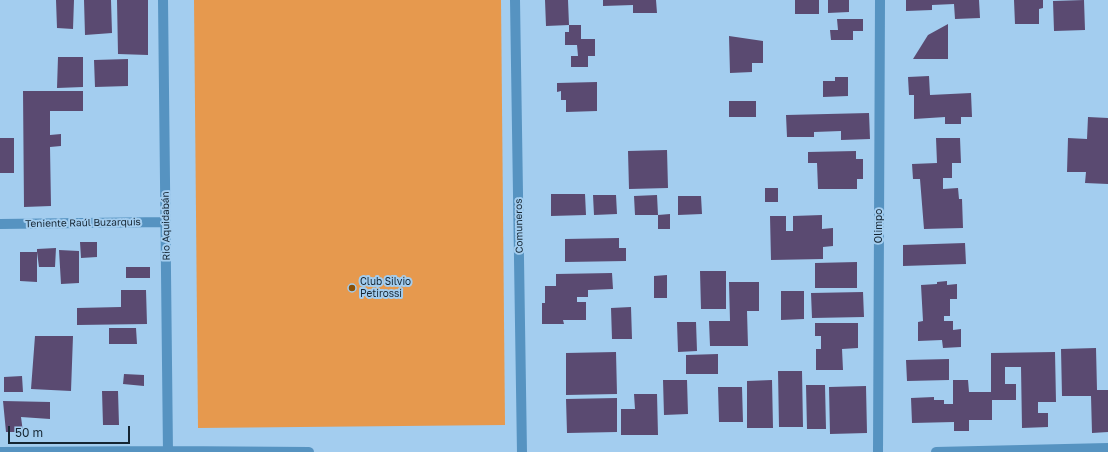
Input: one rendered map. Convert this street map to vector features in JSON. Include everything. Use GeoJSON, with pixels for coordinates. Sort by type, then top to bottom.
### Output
{"type":"FeatureCollection","features":[{"type":"Feature","properties":{"kind":"street","name":"Rio Aquidabán"},"geometry":{"type":"LineString","coordinates":[[163,0],[168,451]]}},
{"type":"Feature","properties":{"kind":"street","name":"Comuneros"},"geometry":{"type":"LineString","coordinates":[[515,0],[522,452]]}},
{"type":"Feature","properties":{"kind":"street","name":"Olimpo"},"geometry":{"type":"LineString","coordinates":[[878,452],[880,0]]}},
{"type":"Feature","properties":{"kind":"street","name":"Teniente Raúl Buzarquis"},"geometry":{"type":"LineString","coordinates":[[0,224],[166,222]]}},
{"type":"Feature","properties":{"kind":"street"},"geometry":{"type":"LineString","coordinates":[[936,452],[1108,448]]}},
{"type":"Feature","properties":{"kind":"street"},"geometry":{"type":"LineString","coordinates":[[0,452],[309,452]]}},
{"type":"Feature","properties":{"kind":"shaded area"},"geometry":{"type":"Polygon","coordinates":[[[194,0],[501,0],[505,425],[198,428],[194,0]]]}},
{"type":"Feature","properties":{"kind":"building"},"geometry":{"type":"Polygon","coordinates":[[[56,0],[74,0],[73,29],[57,28],[56,0]]]}},
{"type":"Feature","properties":{"kind":"building"},"geometry":{"type":"Polygon","coordinates":[[[84,0],[111,0],[112,33],[85,35],[84,0]]]}},
{"type":"Feature","properties":{"kind":"building"},"geometry":{"type":"Polygon","coordinates":[[[117,0],[148,0],[148,55],[118,54],[117,0]]]}},
{"type":"Feature","properties":{"kind":"building"},"geometry":{"type":"Polygon","coordinates":[[[545,0],[568,0],[569,25],[546,26],[545,0]]]}},
{"type":"Feature","properties":{"kind":"building"},"geometry":{"type":"Polygon","coordinates":[[[603,0],[656,0],[657,13],[633,13],[633,5],[603,6],[603,0]]]}},
{"type":"Feature","properties":{"kind":"building"},"geometry":{"type":"Polygon","coordinates":[[[795,0],[819,0],[819,14],[795,14],[795,0]]]}},
{"type":"Feature","properties":{"kind":"building"},"geometry":{"type":"Polygon","coordinates":[[[828,0],[849,0],[849,12],[828,13],[828,0]]]}},
{"type":"Feature","properties":{"kind":"building"},"geometry":{"type":"Polygon","coordinates":[[[906,0],[979,0],[980,18],[955,19],[954,4],[932,5],[932,10],[906,11],[906,0]]]}},
{"type":"Feature","properties":{"kind":"building"},"geometry":{"type":"Polygon","coordinates":[[[1014,0],[1043,0],[1043,8],[1039,9],[1039,24],[1015,24],[1014,0]]]}},
{"type":"Feature","properties":{"kind":"building"},"geometry":{"type":"Polygon","coordinates":[[[1084,0],[1085,30],[1054,31],[1053,1],[1084,0]]]}},
{"type":"Feature","properties":{"kind":"building"},"geometry":{"type":"Polygon","coordinates":[[[837,19],[863,19],[863,31],[853,31],[853,40],[831,40],[830,30],[838,30],[837,19]]]}},
{"type":"Feature","properties":{"kind":"building"},"geometry":{"type":"Polygon","coordinates":[[[948,24],[948,59],[913,59],[928,35],[948,24]]]}},
{"type":"Feature","properties":{"kind":"building"},"geometry":{"type":"Polygon","coordinates":[[[569,25],[581,25],[581,39],[595,39],[595,56],[588,56],[588,67],[571,67],[571,56],[578,56],[577,45],[565,45],[565,32],[569,32],[569,25]]]}},
{"type":"Feature","properties":{"kind":"building"},"geometry":{"type":"Polygon","coordinates":[[[729,36],[763,41],[763,63],[752,63],[752,72],[730,73],[729,36]]]}},
{"type":"Feature","properties":{"kind":"building"},"geometry":{"type":"Polygon","coordinates":[[[58,57],[83,57],[83,87],[57,88],[58,57]]]}},
{"type":"Feature","properties":{"kind":"building"},"geometry":{"type":"Polygon","coordinates":[[[128,59],[128,86],[95,87],[94,60],[128,59]]]}},
{"type":"Feature","properties":{"kind":"building"},"geometry":{"type":"Polygon","coordinates":[[[929,76],[930,95],[971,93],[972,117],[961,117],[961,124],[945,124],[945,117],[914,119],[914,95],[909,95],[908,77],[929,76]]]}},
{"type":"Feature","properties":{"kind":"building"},"geometry":{"type":"Polygon","coordinates":[[[835,77],[848,77],[848,96],[823,97],[823,81],[835,81],[835,77]]]}},
{"type":"Feature","properties":{"kind":"building"},"geometry":{"type":"Polygon","coordinates":[[[597,82],[597,111],[566,112],[566,100],[561,100],[561,91],[557,92],[557,83],[597,82]]]}},
{"type":"Feature","properties":{"kind":"building"},"geometry":{"type":"Polygon","coordinates":[[[23,91],[83,91],[83,111],[50,111],[50,135],[61,134],[61,146],[50,147],[51,206],[24,207],[23,91]]]}},
{"type":"Feature","properties":{"kind":"building"},"geometry":{"type":"Polygon","coordinates":[[[729,101],[756,101],[756,117],[729,117],[729,101]]]}},
{"type":"Feature","properties":{"kind":"building"},"geometry":{"type":"Polygon","coordinates":[[[869,113],[870,139],[841,140],[841,131],[814,132],[814,137],[787,137],[786,115],[869,113]]]}},
{"type":"Feature","properties":{"kind":"building"},"geometry":{"type":"Polygon","coordinates":[[[1088,117],[1108,118],[1108,184],[1085,183],[1086,172],[1067,172],[1068,138],[1087,139],[1088,117]]]}},
{"type":"Feature","properties":{"kind":"building"},"geometry":{"type":"Polygon","coordinates":[[[0,138],[14,138],[14,173],[0,173],[0,138]]]}},
{"type":"Feature","properties":{"kind":"building"},"geometry":{"type":"Polygon","coordinates":[[[936,138],[960,138],[961,163],[952,163],[952,178],[943,178],[943,189],[958,188],[959,199],[962,199],[963,228],[924,229],[920,179],[913,179],[912,164],[937,163],[936,138]]]}},
{"type":"Feature","properties":{"kind":"building"},"geometry":{"type":"Polygon","coordinates":[[[667,150],[668,188],[629,189],[628,151],[667,150]]]}},
{"type":"Feature","properties":{"kind":"building"},"geometry":{"type":"Polygon","coordinates":[[[856,151],[856,159],[863,159],[863,179],[857,179],[857,189],[818,189],[817,163],[808,163],[808,152],[856,151]]]}},
{"type":"Feature","properties":{"kind":"building"},"geometry":{"type":"Polygon","coordinates":[[[765,188],[778,188],[778,202],[765,202],[765,188]]]}},
{"type":"Feature","properties":{"kind":"building"},"geometry":{"type":"Polygon","coordinates":[[[551,194],[585,194],[586,215],[551,216],[551,194]]]}},
{"type":"Feature","properties":{"kind":"building"},"geometry":{"type":"Polygon","coordinates":[[[593,195],[616,195],[617,214],[594,215],[593,195]]]}},
{"type":"Feature","properties":{"kind":"building"},"geometry":{"type":"Polygon","coordinates":[[[657,195],[658,215],[635,215],[634,196],[657,195]]]}},
{"type":"Feature","properties":{"kind":"building"},"geometry":{"type":"Polygon","coordinates":[[[678,196],[701,196],[702,214],[678,215],[678,196]]]}},
{"type":"Feature","properties":{"kind":"building"},"geometry":{"type":"Polygon","coordinates":[[[670,214],[670,229],[658,229],[658,215],[670,214]]]}},
{"type":"Feature","properties":{"kind":"building"},"geometry":{"type":"Polygon","coordinates":[[[822,215],[822,229],[833,228],[833,246],[823,247],[823,259],[771,260],[770,216],[786,216],[786,231],[793,231],[793,216],[822,215]]]}},
{"type":"Feature","properties":{"kind":"building"},"geometry":{"type":"Polygon","coordinates":[[[619,238],[619,248],[626,248],[626,261],[565,262],[565,239],[619,238]]]}},
{"type":"Feature","properties":{"kind":"building"},"geometry":{"type":"Polygon","coordinates":[[[80,242],[97,242],[97,257],[81,258],[80,242]]]}},
{"type":"Feature","properties":{"kind":"building"},"geometry":{"type":"Polygon","coordinates":[[[965,243],[966,264],[903,266],[903,245],[965,243]]]}},
{"type":"Feature","properties":{"kind":"building"},"geometry":{"type":"Polygon","coordinates":[[[56,248],[55,267],[39,267],[37,249],[56,248]]]}},
{"type":"Feature","properties":{"kind":"building"},"geometry":{"type":"Polygon","coordinates":[[[59,250],[79,251],[79,283],[61,284],[59,250]]]}},
{"type":"Feature","properties":{"kind":"building"},"geometry":{"type":"Polygon","coordinates":[[[20,252],[37,252],[37,282],[20,281],[20,252]]]}},
{"type":"Feature","properties":{"kind":"building"},"geometry":{"type":"Polygon","coordinates":[[[857,262],[857,288],[815,288],[815,263],[857,262]]]}},
{"type":"Feature","properties":{"kind":"building"},"geometry":{"type":"Polygon","coordinates":[[[126,267],[150,267],[150,278],[126,278],[126,267]]]}},
{"type":"Feature","properties":{"kind":"building"},"geometry":{"type":"Polygon","coordinates":[[[700,271],[726,271],[726,309],[701,309],[700,271]]]}},
{"type":"Feature","properties":{"kind":"building"},"geometry":{"type":"Polygon","coordinates":[[[612,273],[613,289],[588,290],[588,297],[577,297],[577,302],[586,302],[586,320],[563,320],[564,324],[542,324],[542,303],[545,303],[545,286],[556,286],[556,274],[612,273]]]}},
{"type":"Feature","properties":{"kind":"building"},"geometry":{"type":"Polygon","coordinates":[[[667,275],[667,298],[654,298],[654,276],[667,275]]]}},
{"type":"Feature","properties":{"kind":"building"},"geometry":{"type":"Polygon","coordinates":[[[947,281],[947,285],[957,284],[957,299],[950,299],[950,316],[944,316],[944,321],[953,321],[953,330],[961,329],[961,347],[943,348],[942,340],[918,341],[918,322],[923,321],[921,285],[937,284],[937,282],[947,281]]]}},
{"type":"Feature","properties":{"kind":"building"},"geometry":{"type":"Polygon","coordinates":[[[729,282],[759,282],[759,311],[747,311],[748,346],[710,346],[709,321],[730,321],[729,282]]]}},
{"type":"Feature","properties":{"kind":"building"},"geometry":{"type":"Polygon","coordinates":[[[121,290],[146,290],[147,324],[77,325],[77,308],[121,307],[121,290]]]}},
{"type":"Feature","properties":{"kind":"building"},"geometry":{"type":"Polygon","coordinates":[[[781,291],[804,291],[804,319],[781,320],[781,291]]]}},
{"type":"Feature","properties":{"kind":"building"},"geometry":{"type":"Polygon","coordinates":[[[863,292],[864,317],[812,318],[811,293],[863,292]]]}},
{"type":"Feature","properties":{"kind":"building"},"geometry":{"type":"Polygon","coordinates":[[[631,307],[632,339],[612,339],[611,308],[631,307]]]}},
{"type":"Feature","properties":{"kind":"building"},"geometry":{"type":"Polygon","coordinates":[[[677,322],[696,322],[697,351],[678,352],[677,322]]]}},
{"type":"Feature","properties":{"kind":"building"},"geometry":{"type":"Polygon","coordinates":[[[815,323],[858,323],[858,348],[842,349],[843,370],[816,370],[816,349],[821,349],[821,336],[815,336],[815,323]]]}},
{"type":"Feature","properties":{"kind":"building"},"geometry":{"type":"Polygon","coordinates":[[[109,328],[136,328],[137,344],[109,344],[109,328]]]}},
{"type":"Feature","properties":{"kind":"building"},"geometry":{"type":"Polygon","coordinates":[[[35,336],[73,336],[71,391],[31,389],[35,336]]]}},
{"type":"Feature","properties":{"kind":"building"},"geometry":{"type":"Polygon","coordinates":[[[1096,348],[1097,390],[1108,390],[1108,432],[1092,433],[1091,396],[1062,396],[1061,349],[1096,348]]]}},
{"type":"Feature","properties":{"kind":"building"},"geometry":{"type":"Polygon","coordinates":[[[616,352],[617,394],[566,395],[566,353],[616,352]]]}},
{"type":"Feature","properties":{"kind":"building"},"geometry":{"type":"Polygon","coordinates":[[[1055,352],[1056,402],[1038,402],[1038,413],[1048,413],[1048,427],[1022,428],[1021,367],[1005,367],[1005,384],[1016,384],[1016,400],[992,400],[992,420],[969,420],[969,431],[954,431],[954,422],[912,423],[911,398],[934,397],[934,400],[944,400],[944,404],[953,404],[953,380],[968,380],[969,392],[991,392],[991,353],[1055,352]]]}},
{"type":"Feature","properties":{"kind":"building"},"geometry":{"type":"Polygon","coordinates":[[[718,354],[718,374],[686,374],[686,355],[718,354]]]}},
{"type":"Feature","properties":{"kind":"building"},"geometry":{"type":"Polygon","coordinates":[[[949,359],[949,380],[907,381],[906,360],[949,359]]]}},
{"type":"Feature","properties":{"kind":"building"},"geometry":{"type":"Polygon","coordinates":[[[778,371],[802,371],[803,427],[779,427],[778,371]]]}},
{"type":"Feature","properties":{"kind":"building"},"geometry":{"type":"Polygon","coordinates":[[[124,374],[144,375],[144,386],[123,384],[124,374]]]}},
{"type":"Feature","properties":{"kind":"building"},"geometry":{"type":"Polygon","coordinates":[[[22,376],[23,392],[4,392],[4,377],[22,376]]]}},
{"type":"Feature","properties":{"kind":"building"},"geometry":{"type":"Polygon","coordinates":[[[663,380],[687,380],[688,414],[664,415],[663,380]]]}},
{"type":"Feature","properties":{"kind":"building"},"geometry":{"type":"Polygon","coordinates":[[[772,380],[773,428],[747,428],[747,381],[772,380]]]}},
{"type":"Feature","properties":{"kind":"building"},"geometry":{"type":"Polygon","coordinates":[[[806,385],[825,385],[826,429],[807,429],[806,385]]]}},
{"type":"Feature","properties":{"kind":"building"},"geometry":{"type":"Polygon","coordinates":[[[866,386],[867,433],[830,434],[829,387],[866,386]]]}},
{"type":"Feature","properties":{"kind":"building"},"geometry":{"type":"Polygon","coordinates":[[[718,387],[742,387],[743,422],[719,422],[718,387]]]}},
{"type":"Feature","properties":{"kind":"building"},"geometry":{"type":"Polygon","coordinates":[[[102,391],[118,391],[119,425],[103,425],[102,391]]]}},
{"type":"Feature","properties":{"kind":"building"},"geometry":{"type":"Polygon","coordinates":[[[634,394],[657,394],[658,435],[621,435],[621,409],[635,409],[634,394]]]}},
{"type":"Feature","properties":{"kind":"building"},"geometry":{"type":"Polygon","coordinates":[[[617,398],[617,432],[567,433],[566,399],[617,398]]]}},
{"type":"Feature","properties":{"kind":"building"},"geometry":{"type":"Polygon","coordinates":[[[3,401],[50,402],[50,419],[21,417],[23,432],[6,432],[3,401]]]}},
{"type":"Feature","properties":{"kind":"place","name":"Club Silvio Petirossi"},"geometry":{"type":"Point","coordinates":[352,288]}}]}
